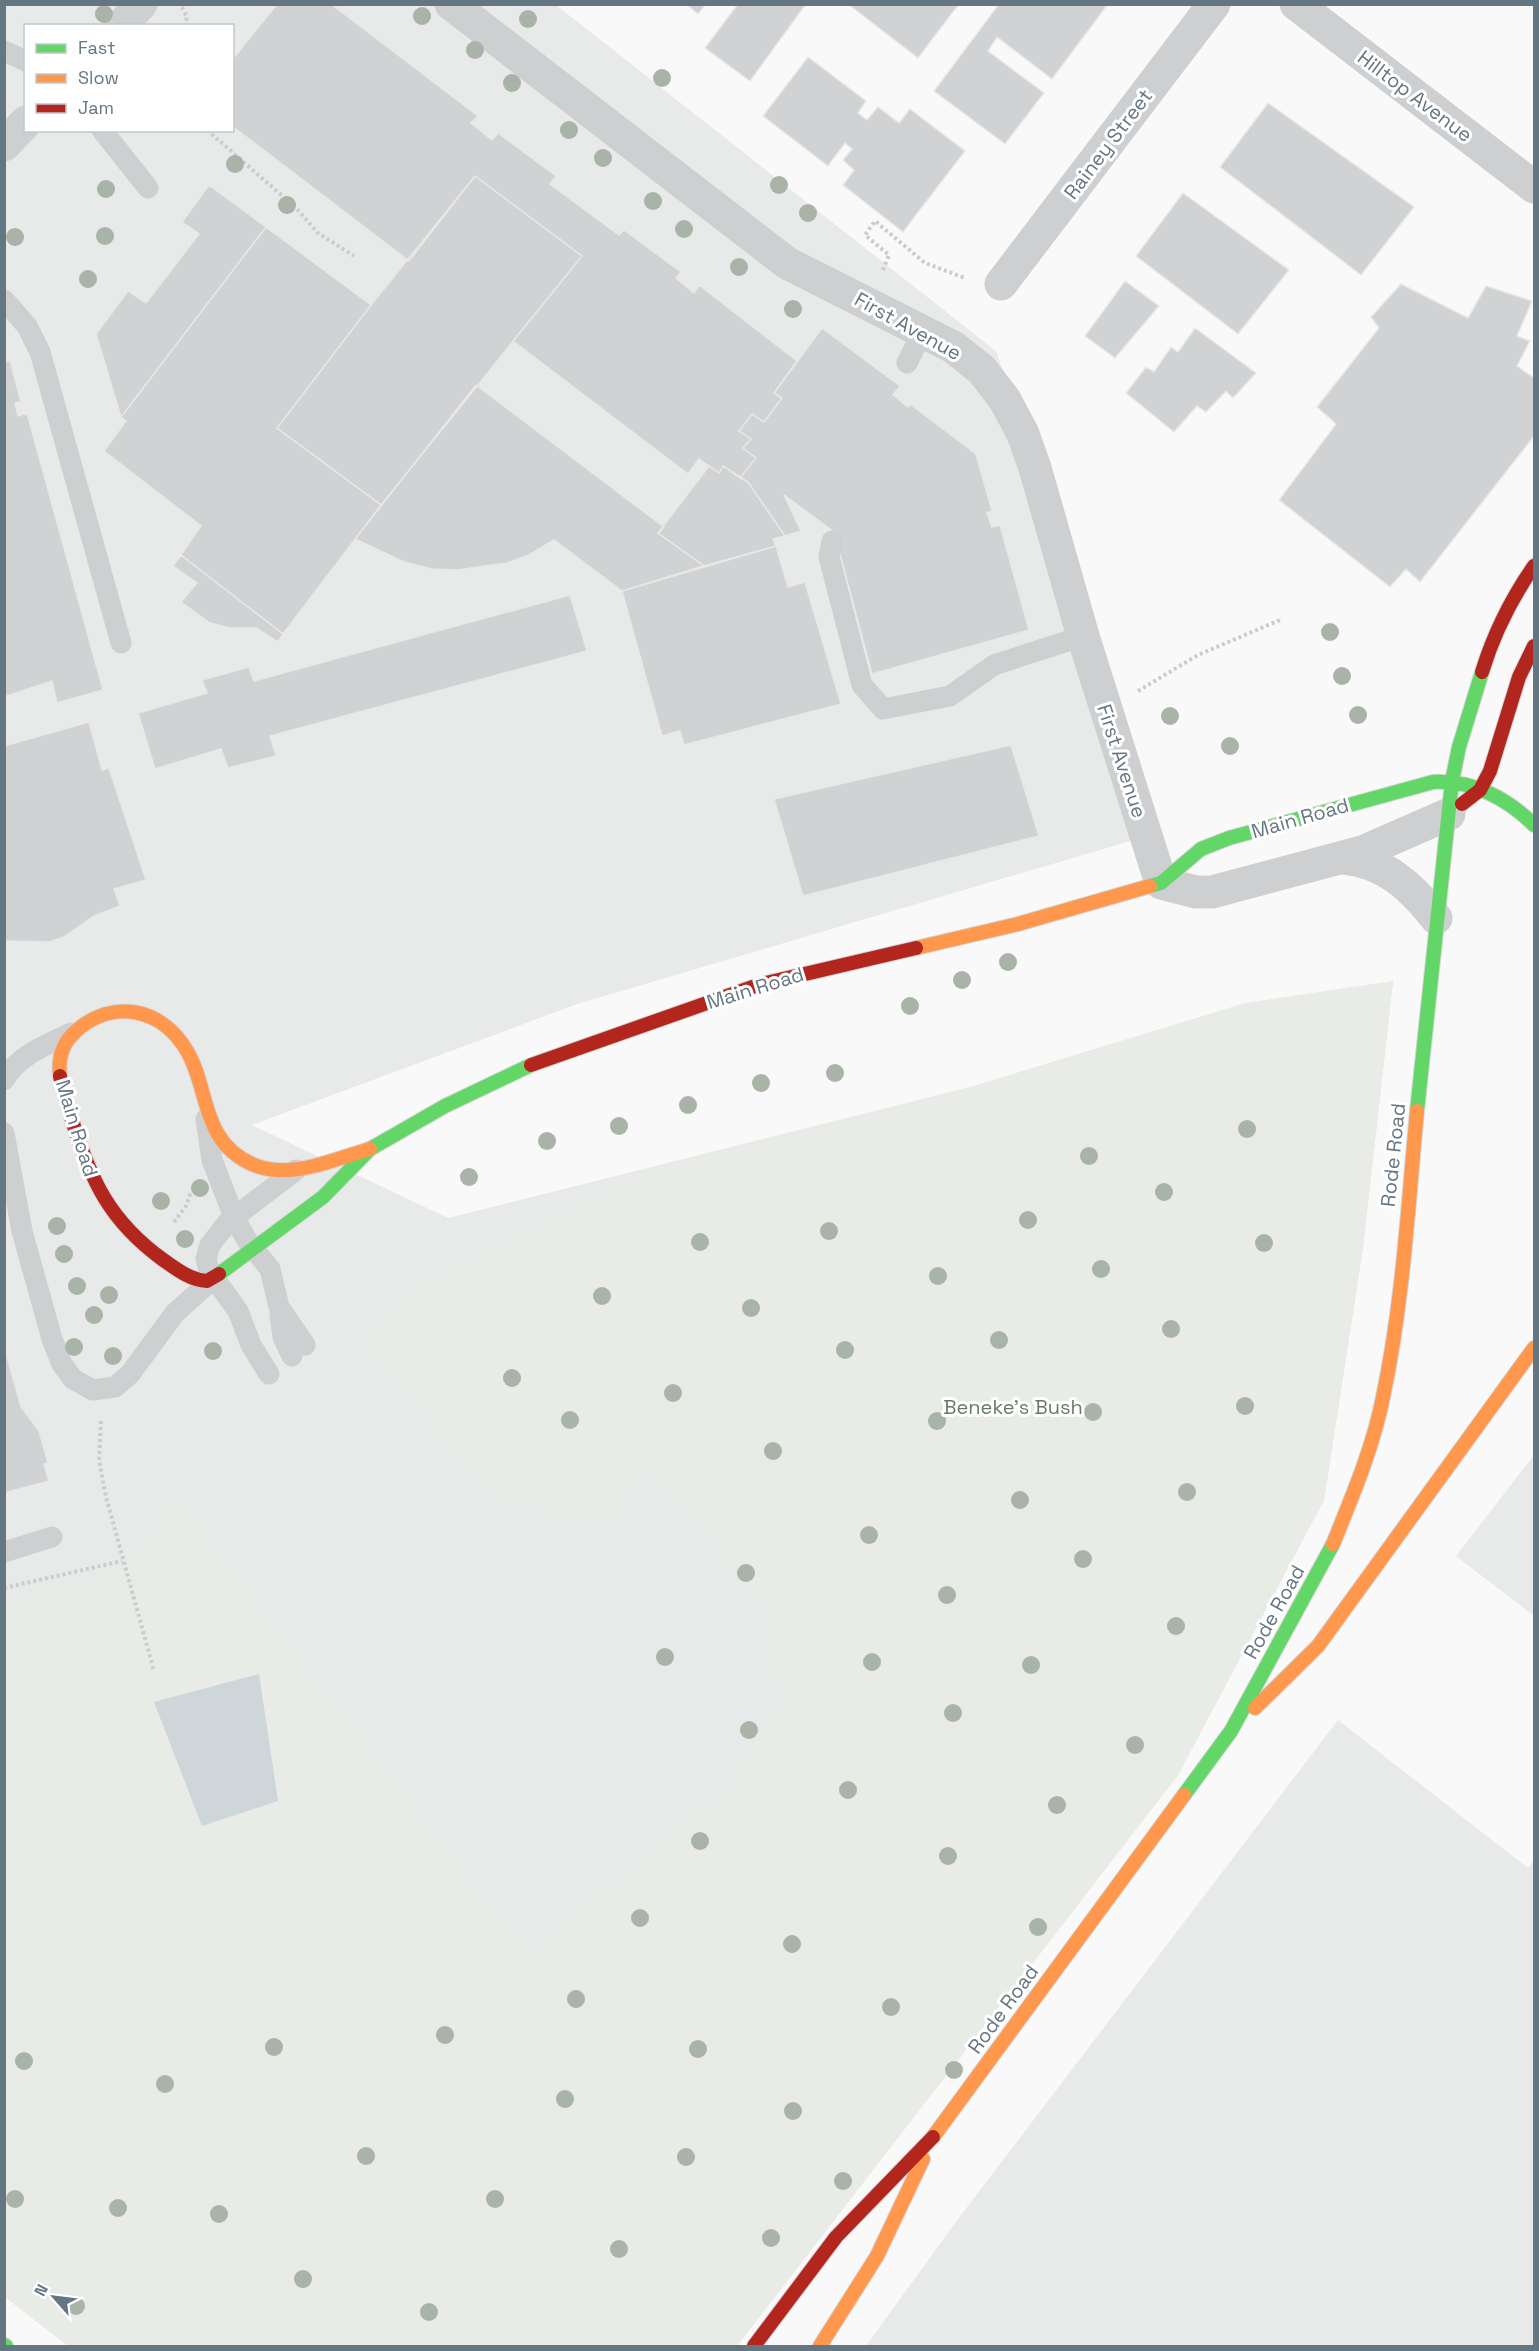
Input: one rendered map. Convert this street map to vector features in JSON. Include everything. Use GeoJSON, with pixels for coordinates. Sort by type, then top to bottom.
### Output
{"type":"FeatureCollection","features":[{"type":"Feature","properties":{"kind":"main road","name":"Rode Road"},"geometry":{"type":"LineString","coordinates":[[754,2346],[836,2237],[934,2136],[1231,1731],[1329,1553],[1360,1476],[1383,1399],[1396,1316],[1452,781],[1482,662],[1513,596],[1534,566]]}},
{"type":"Feature","properties":{"kind":"main road"},"geometry":{"type":"LineString","coordinates":[[1449,814],[1480,790],[1490,771],[1520,677],[1534,646]]}},
{"type":"Feature","properties":{"kind":"main road"},"geometry":{"type":"LineString","coordinates":[[1452,781],[1480,790],[1512,806],[1534,825]]}},
{"type":"Feature","properties":{"kind":"main road","name":"Main Road"},"geometry":{"type":"LineString","coordinates":[[370,1149],[334,1187],[254,1250],[214,1278],[202,1281],[194,1279],[148,1249],[118,1221],[104,1202],[83,1157],[59,1069],[60,1056],[65,1043],[79,1029],[100,1016],[117,1010],[143,1012],[159,1020],[179,1039],[190,1056],[206,1111],[218,1133],[248,1161],[273,1169],[299,1168],[370,1149],[482,1087],[546,1058],[604,1036],[758,985],[1018,924],[1161,883],[1201,849],[1229,838],[1433,782],[1452,781]]}},
{"type":"Feature","properties":{"kind":"main road","name":"Rode Road"},"geometry":{"type":"LineString","coordinates":[[1231,1731],[1318,1646],[1534,1348]]}},
{"type":"Feature","properties":{"kind":"main road","name":"Rode Road"},"geometry":{"type":"LineString","coordinates":[[820,2346],[877,2256],[934,2136]]}},
{"type":"Feature","properties":{"kind":"street"},"geometry":{"type":"LineString","coordinates":[[123,24],[141,4]]}},
{"type":"Feature","properties":{"kind":"street","name":"First Avenue"},"geometry":{"type":"LineString","coordinates":[[451,4],[787,263],[953,347],[982,370],[1005,400],[1023,434],[1083,636],[1161,883]]}},
{"type":"Feature","properties":{"kind":"street","name":"Rainey Street"},"geometry":{"type":"LineString","coordinates":[[1001,284],[1214,4]]}},
{"type":"Feature","properties":{"kind":"street","name":"Hilltop Avenue"},"geometry":{"type":"LineString","coordinates":[[1296,4],[1534,188]]}},
{"type":"Feature","properties":{"kind":"street"},"geometry":{"type":"LineString","coordinates":[[4,145],[24,124]]}},
{"type":"Feature","properties":{"kind":"street"},"geometry":{"type":"LineString","coordinates":[[1161,883],[1196,892],[1212,892],[1344,858],[1449,814]]}},
{"type":"Feature","properties":{"kind":"street"},"geometry":{"type":"LineString","coordinates":[[1344,858],[1362,860],[1394,874],[1424,902],[1436,918]]}},
{"type":"Feature","properties":{"kind":"lane"},"geometry":{"type":"LineString","coordinates":[[4,51],[24,60]]}},
{"type":"Feature","properties":{"kind":"lane"},"geometry":{"type":"LineString","coordinates":[[104,132],[148,188]]}},
{"type":"Feature","properties":{"kind":"lane"},"geometry":{"type":"LineString","coordinates":[[4,300],[27,326],[40,352],[121,643]]}},
{"type":"Feature","properties":{"kind":"lane"},"geometry":{"type":"LineString","coordinates":[[907,363],[923,331]]}},
{"type":"Feature","properties":{"kind":"lane"},"geometry":{"type":"LineString","coordinates":[[832,541],[829,557],[862,686],[883,710],[950,696],[994,665],[1083,636]]}},
{"type":"Feature","properties":{"kind":"lane"},"geometry":{"type":"LineString","coordinates":[[4,1080],[12,1068],[25,1057],[79,1029]]}},
{"type":"Feature","properties":{"kind":"lane"},"geometry":{"type":"LineString","coordinates":[[206,1111],[209,1151],[234,1217],[254,1250],[270,1269],[279,1302],[298,1350]]}},
{"type":"Feature","properties":{"kind":"lane"},"geometry":{"type":"LineString","coordinates":[[4,1132],[22,1230],[56,1352],[73,1378],[88,1388],[102,1390],[115,1387],[126,1379],[175,1313],[214,1278]]}},
{"type":"Feature","properties":{"kind":"lane"},"geometry":{"type":"LineString","coordinates":[[269,1374],[251,1345],[238,1311],[206,1263],[206,1255],[210,1245],[234,1217],[299,1168]]}},
{"type":"Feature","properties":{"kind":"lane"},"geometry":{"type":"LineString","coordinates":[[4,1552],[51,1537]]}},
{"type":"Feature","properties":{"kind":"path"},"geometry":{"type":"LineString","coordinates":[[182,7],[187,17],[185,24]]}},
{"type":"Feature","properties":{"kind":"path"},"geometry":{"type":"LineString","coordinates":[[209,132],[296,208],[318,233],[354,256]]}},
{"type":"Feature","properties":{"kind":"path"},"geometry":{"type":"LineString","coordinates":[[883,270],[889,255],[865,235],[875,221],[925,262],[965,278],[1001,284]]}},
{"type":"Feature","properties":{"kind":"path"},"geometry":{"type":"LineString","coordinates":[[1137,692],[1198,655],[1280,620]]}},
{"type":"Feature","properties":{"kind":"path"},"geometry":{"type":"LineString","coordinates":[[148,1249],[158,1233],[173,1223],[186,1206],[192,1188]]}},
{"type":"Feature","properties":{"kind":"path"},"geometry":{"type":"LineString","coordinates":[[102,1390],[99,1460],[122,1561],[154,1671]]}},
{"type":"Feature","properties":{"kind":"path"},"geometry":{"type":"LineString","coordinates":[[4,1588],[122,1561]]}},
{"type":"Feature","properties":{"kind":"shaded area"},"geometry":{"type":"Polygon","coordinates":[[[4,5],[556,5],[996,351],[1161,832],[577,1004],[252,1125],[448,1218],[1393,981],[1363,1248],[1324,1500],[1178,1775],[737,2346],[68,2346],[5,2297],[4,5]]]}},
{"type":"Feature","properties":{"kind":"shaded area"},"geometry":{"type":"Polygon","coordinates":[[[1534,1455],[1534,1616],[1456,1556],[1534,1455]]]}},
{"type":"Feature","properties":{"kind":"shaded area"},"geometry":{"type":"Polygon","coordinates":[[[259,1674],[278,1801],[202,1826],[154,1702],[259,1674]]]}},
{"type":"Feature","properties":{"kind":"shaded area"},"geometry":{"type":"Polygon","coordinates":[[[1338,1720],[1528,1868],[1534,1860],[1534,2346],[866,2346],[955,2223],[1338,1720]]]}},
{"type":"Feature","properties":{"kind":"green space","name":"Beneke's Bush"},"geometry":{"type":"Polygon","coordinates":[[[1393,981],[1363,1248],[1324,1500],[1178,1775],[737,2346],[68,2346],[5,2297],[4,1600],[124,1569],[177,1499],[527,1953],[720,1796],[782,1709],[767,1609],[649,1465],[604,1527],[498,1499],[366,1349],[408,1291],[643,1173],[895,1110],[1245,1003],[1393,981]]]}},
{"type":"Feature","properties":{"kind":"building"},"geometry":{"type":"Polygon","coordinates":[[[277,4],[331,4],[478,116],[471,123],[492,140],[498,133],[556,176],[550,184],[619,235],[624,230],[681,272],[676,278],[694,293],[699,285],[797,361],[774,393],[782,398],[764,422],[752,414],[739,431],[751,439],[743,448],[756,458],[740,478],[723,466],[719,473],[699,459],[688,474],[513,341],[582,256],[475,176],[409,261],[234,128],[234,58],[277,4]]]}},
{"type":"Feature","properties":{"kind":"building"},"geometry":{"type":"Polygon","coordinates":[[[686,4],[706,4],[698,14],[686,4]]]}},
{"type":"Feature","properties":{"kind":"building"},"geometry":{"type":"Polygon","coordinates":[[[738,4],[806,4],[750,81],[705,48],[738,4]]]}},
{"type":"Feature","properties":{"kind":"building"},"geometry":{"type":"Polygon","coordinates":[[[848,4],[959,4],[918,58],[848,4]]]}},
{"type":"Feature","properties":{"kind":"building"},"geometry":{"type":"Polygon","coordinates":[[[999,4],[1108,4],[1052,79],[997,37],[988,51],[1044,93],[1005,144],[934,91],[999,4]]]}},
{"type":"Feature","properties":{"kind":"building"},"geometry":{"type":"Polygon","coordinates":[[[808,57],[866,101],[858,113],[867,120],[878,107],[899,123],[910,109],[965,151],[903,232],[843,185],[854,170],[843,160],[852,149],[845,143],[828,166],[763,116],[808,57]]]}},
{"type":"Feature","properties":{"kind":"building"},"geometry":{"type":"Polygon","coordinates":[[[1268,103],[1414,207],[1361,275],[1220,167],[1268,103]]]}},
{"type":"Feature","properties":{"kind":"building"},"geometry":{"type":"Polygon","coordinates":[[[475,176],[582,256],[381,505],[277,428],[371,305],[475,176]]]}},
{"type":"Feature","properties":{"kind":"building"},"geometry":{"type":"Polygon","coordinates":[[[209,185],[266,227],[121,417],[96,334],[128,291],[146,303],[199,234],[182,222],[209,185]]]}},
{"type":"Feature","properties":{"kind":"building"},"geometry":{"type":"Polygon","coordinates":[[[1183,193],[1289,270],[1238,334],[1136,256],[1183,193]]]}},
{"type":"Feature","properties":{"kind":"building"},"geometry":{"type":"Polygon","coordinates":[[[266,227],[371,305],[277,428],[381,505],[283,634],[181,555],[201,526],[104,451],[126,421],[121,417],[266,227]]]}},
{"type":"Feature","properties":{"kind":"building"},"geometry":{"type":"Polygon","coordinates":[[[1125,281],[1159,306],[1115,358],[1085,336],[1125,281]]]}},
{"type":"Feature","properties":{"kind":"building"},"geometry":{"type":"Polygon","coordinates":[[[1401,284],[1468,318],[1486,286],[1532,301],[1517,336],[1530,341],[1517,366],[1534,378],[1534,436],[1420,582],[1406,569],[1390,587],[1279,500],[1336,424],[1317,407],[1379,328],[1371,317],[1401,284]]]}},
{"type":"Feature","properties":{"kind":"building"},"geometry":{"type":"Polygon","coordinates":[[[822,328],[900,386],[893,395],[908,407],[910,404],[976,454],[992,511],[987,513],[992,527],[1000,525],[1029,630],[872,674],[834,532],[784,495],[801,531],[785,536],[748,482],[740,478],[756,458],[743,448],[751,439],[739,431],[752,414],[764,422],[782,398],[774,393],[822,328]]]}},
{"type":"Feature","properties":{"kind":"building"},"geometry":{"type":"Polygon","coordinates":[[[1195,328],[1256,373],[1233,398],[1226,391],[1206,412],[1197,406],[1174,432],[1126,393],[1146,367],[1154,372],[1171,347],[1178,352],[1195,328]]]}},
{"type":"Feature","properties":{"kind":"building"},"geometry":{"type":"Polygon","coordinates":[[[10,360],[21,402],[15,403],[18,416],[27,413],[103,690],[57,703],[52,681],[4,697],[4,362],[10,360]]]}},
{"type":"Feature","properties":{"kind":"building"},"geometry":{"type":"Polygon","coordinates":[[[476,385],[664,527],[658,533],[704,566],[622,591],[554,540],[529,555],[507,563],[457,570],[431,569],[404,562],[355,539],[476,385]]]}},
{"type":"Feature","properties":{"kind":"building"},"geometry":{"type":"Polygon","coordinates":[[[709,466],[719,473],[723,466],[748,482],[785,536],[773,539],[776,546],[704,566],[658,533],[709,466]]]}},
{"type":"Feature","properties":{"kind":"building"},"geometry":{"type":"Polygon","coordinates":[[[776,546],[788,587],[805,582],[841,704],[684,745],[680,731],[662,736],[622,591],[776,546]]]}},
{"type":"Feature","properties":{"kind":"building"},"geometry":{"type":"Polygon","coordinates":[[[181,555],[283,634],[278,642],[256,628],[231,628],[210,623],[181,602],[197,583],[173,566],[181,555]]]}},
{"type":"Feature","properties":{"kind":"building"},"geometry":{"type":"Polygon","coordinates":[[[570,595],[587,651],[270,736],[276,756],[228,768],[221,749],[155,769],[138,713],[207,693],[202,680],[249,667],[254,681],[570,595]]]}},
{"type":"Feature","properties":{"kind":"building"},"geometry":{"type":"Polygon","coordinates":[[[89,722],[102,770],[109,768],[146,880],[114,889],[120,906],[94,916],[64,937],[49,942],[4,941],[4,746],[89,722]]]}},
{"type":"Feature","properties":{"kind":"building"},"geometry":{"type":"Polygon","coordinates":[[[1011,745],[1039,836],[803,896],[774,799],[1011,745]]]}},
{"type":"Feature","properties":{"kind":"building"},"geometry":{"type":"Polygon","coordinates":[[[4,1346],[21,1407],[39,1431],[48,1463],[44,1464],[49,1481],[4,1493],[4,1346]]]}},
{"type":"Feature","properties":{"kind":"traffic: fast"},"geometry":{"type":"LineString","coordinates":[[1417,1111],[1452,781],[1459,747],[1482,672]]}},
{"type":"Feature","properties":{"kind":"traffic: fast"},"geometry":{"type":"LineString","coordinates":[[1150,886],[1161,883],[1201,849],[1229,838],[1433,782],[1461,784],[1488,793],[1524,815],[1534,825]]}},
{"type":"Feature","properties":{"kind":"traffic: fast"},"geometry":{"type":"LineString","coordinates":[[219,1274],[323,1197],[370,1149],[445,1106],[531,1065]]}},
{"type":"Feature","properties":{"kind":"traffic: fast"},"geometry":{"type":"LineString","coordinates":[[1184,1795],[1231,1731],[1333,1544]]}},
{"type":"Feature","properties":{"kind":"traffic: slow"},"geometry":{"type":"LineString","coordinates":[[916,948],[1018,924],[1150,886]]}},
{"type":"Feature","properties":{"kind":"traffic: slow"},"geometry":{"type":"LineString","coordinates":[[60,1076],[62,1052],[67,1041],[76,1031],[105,1014],[121,1011],[136,1013],[151,1017],[177,1036],[194,1066],[215,1129],[224,1143],[237,1155],[254,1165],[268,1169],[298,1169],[370,1149]]}},
{"type":"Feature","properties":{"kind":"traffic: slow"},"geometry":{"type":"LineString","coordinates":[[1333,1544],[1368,1454],[1379,1416],[1390,1362],[1408,1218],[1417,1111]]}},
{"type":"Feature","properties":{"kind":"traffic: slow"},"geometry":{"type":"LineString","coordinates":[[1255,1708],[1318,1646],[1534,1348]]}},
{"type":"Feature","properties":{"kind":"traffic: slow"},"geometry":{"type":"LineString","coordinates":[[933,2137],[1184,1795]]}},
{"type":"Feature","properties":{"kind":"traffic: slow"},"geometry":{"type":"LineString","coordinates":[[820,2346],[877,2256],[923,2159]]}},
{"type":"Feature","properties":{"kind":"traffic: jam"},"geometry":{"type":"LineString","coordinates":[[1482,672],[1504,617],[1534,566]]}},
{"type":"Feature","properties":{"kind":"traffic: jam"},"geometry":{"type":"LineString","coordinates":[[1462,804],[1480,790],[1490,771],[1519,677],[1534,646]]}},
{"type":"Feature","properties":{"kind":"traffic: jam"},"geometry":{"type":"LineString","coordinates":[[531,1065],[758,985],[916,948]]}},
{"type":"Feature","properties":{"kind":"traffic: jam"},"geometry":{"type":"LineString","coordinates":[[60,1076],[87,1162],[95,1181],[116,1214],[144,1245],[183,1273],[195,1279],[207,1281],[219,1274]]}},
{"type":"Feature","properties":{"kind":"traffic: jam"},"geometry":{"type":"LineString","coordinates":[[754,2346],[836,2237],[933,2137]]}}]}
